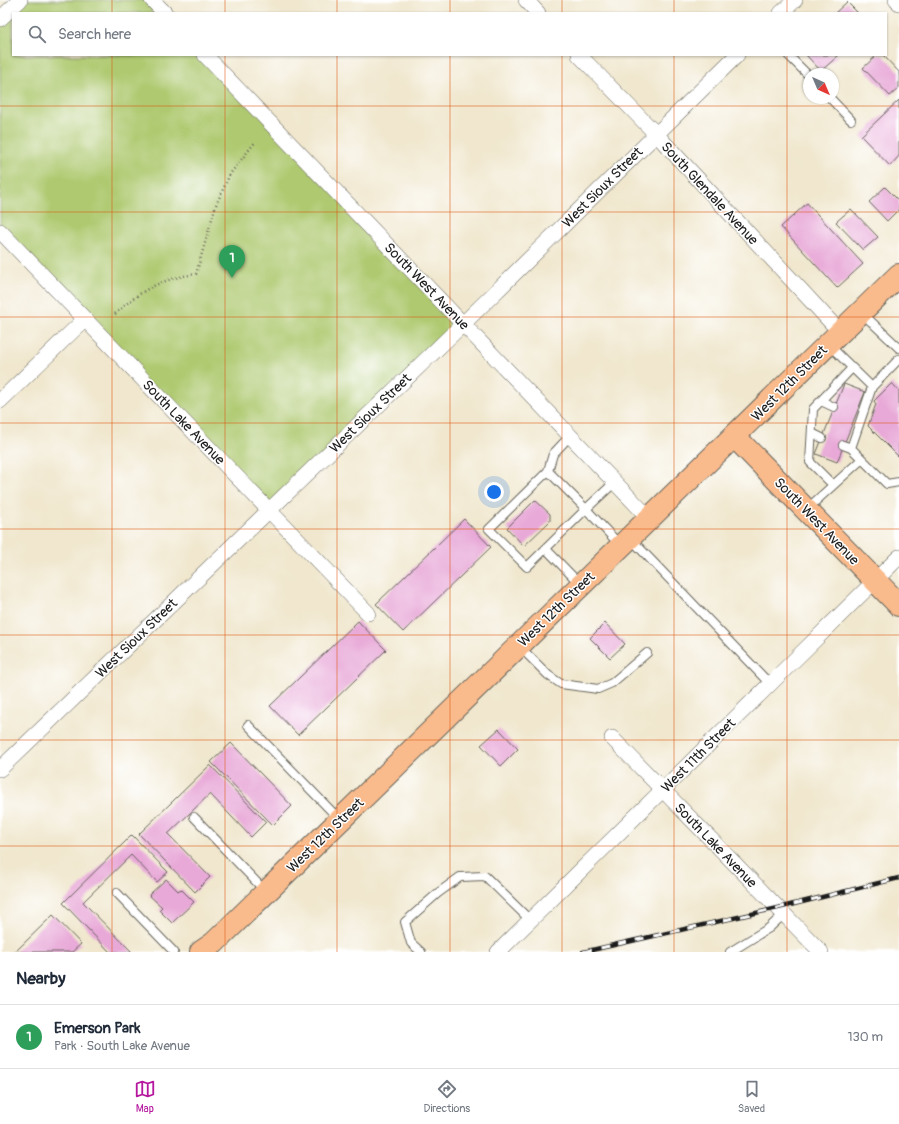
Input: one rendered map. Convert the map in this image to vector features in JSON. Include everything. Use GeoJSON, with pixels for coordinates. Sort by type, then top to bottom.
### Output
{"type":"FeatureCollection","features":[{"type":"Feature","properties":{"kind":"main road","name":"West 12th Street"},"geometry":{"type":"LineString","coordinates":[[208,949],[899,275]]}},
{"type":"Feature","properties":{"kind":"main road","name":"South West Avenue"},"geometry":{"type":"LineString","coordinates":[[735,436],[899,605]]}},
{"type":"Feature","properties":{"kind":"street"},"geometry":{"type":"LineString","coordinates":[[0,20],[20,0]]}},
{"type":"Feature","properties":{"kind":"street"},"geometry":{"type":"LineString","coordinates":[[152,0],[164,12]]}},
{"type":"Feature","properties":{"kind":"street"},"geometry":{"type":"LineString","coordinates":[[526,0],[537,12]]}},
{"type":"Feature","properties":{"kind":"street"},"geometry":{"type":"LineString","coordinates":[[782,12],[794,0]]}},
{"type":"Feature","properties":{"kind":"street"},"geometry":{"type":"LineString","coordinates":[[896,0],[899,3]]}},
{"type":"Feature","properties":{"kind":"street","name":"South West Avenue"},"geometry":{"type":"LineString","coordinates":[[206,56],[649,518]]}},
{"type":"Feature","properties":{"kind":"street","name":"South Glendale Avenue"},"geometry":{"type":"LineString","coordinates":[[580,56],[656,134],[834,338]]}},
{"type":"Feature","properties":{"kind":"street","name":"West Sioux Street"},"geometry":{"type":"LineString","coordinates":[[0,769],[463,324],[736,56]]}},
{"type":"Feature","properties":{"kind":"street","name":"South Lake Avenue"},"geometry":{"type":"LineString","coordinates":[[0,232],[86,319],[368,613]]}},
{"type":"Feature","properties":{"kind":"street"},"geometry":{"type":"LineString","coordinates":[[0,401],[86,319]]}},
{"type":"Feature","properties":{"kind":"street","name":"West 11th Street"},"geometry":{"type":"LineString","coordinates":[[498,952],[899,557]]}},
{"type":"Feature","properties":{"kind":"street","name":"South Lake Avenue"},"geometry":{"type":"LineString","coordinates":[[612,738],[821,952]]}},
{"type":"Feature","properties":{"kind":"lane"},"geometry":{"type":"LineString","coordinates":[[789,56],[803,70]]}},
{"type":"Feature","properties":{"kind":"lane"},"geometry":{"type":"LineString","coordinates":[[836,104],[851,120]]}},
{"type":"Feature","properties":{"kind":"lane"},"geometry":{"type":"LineString","coordinates":[[861,312],[899,348]]}},
{"type":"Feature","properties":{"kind":"lane"},"geometry":{"type":"LineString","coordinates":[[834,338],[852,368],[872,387]]}},
{"type":"Feature","properties":{"kind":"lane"},"geometry":{"type":"LineString","coordinates":[[899,359],[872,387],[858,416],[847,447],[862,459],[887,484],[899,482]]}},
{"type":"Feature","properties":{"kind":"lane"},"geometry":{"type":"LineString","coordinates":[[833,485],[810,462],[813,409],[852,368]]}},
{"type":"Feature","properties":{"kind":"lane"},"geometry":{"type":"LineString","coordinates":[[821,401],[834,407]]}},
{"type":"Feature","properties":{"kind":"lane"},"geometry":{"type":"LineString","coordinates":[[812,433],[822,438]]}},
{"type":"Feature","properties":{"kind":"lane"},"geometry":{"type":"LineString","coordinates":[[570,436],[553,454],[548,471],[489,529],[527,567],[615,482]]}},
{"type":"Feature","properties":{"kind":"lane"},"geometry":{"type":"LineString","coordinates":[[806,510],[862,459]]}},
{"type":"Feature","properties":{"kind":"lane"},"geometry":{"type":"LineString","coordinates":[[548,471],[586,509],[625,542],[770,684]]}},
{"type":"Feature","properties":{"kind":"lane"},"geometry":{"type":"LineString","coordinates":[[546,549],[580,585]]}},
{"type":"Feature","properties":{"kind":"lane"},"geometry":{"type":"LineString","coordinates":[[519,646],[548,675],[561,684],[598,689],[612,683],[647,653]]}},
{"type":"Feature","properties":{"kind":"lane"},"geometry":{"type":"LineString","coordinates":[[248,725],[340,820]]}},
{"type":"Feature","properties":{"kind":"lane"},"geometry":{"type":"LineString","coordinates":[[194,817],[267,892]]}},
{"type":"Feature","properties":{"kind":"lane"},"geometry":{"type":"LineString","coordinates":[[420,952],[411,943],[405,922],[438,893],[460,877],[485,876],[530,920]]}},
{"type":"Feature","properties":{"kind":"lane"},"geometry":{"type":"LineString","coordinates":[[117,893],[174,952]]}},
{"type":"Feature","properties":{"kind":"lane"},"geometry":{"type":"LineString","coordinates":[[730,952],[769,928],[784,914]]}},
{"type":"Feature","properties":{"kind":"path"},"geometry":{"type":"LineString","coordinates":[[115,314],[132,298],[154,284],[174,277],[196,274],[216,204],[230,174],[256,141]]}},
{"type":"Feature","properties":{"kind":"green space"},"geometry":{"type":"Polygon","coordinates":[[[20,0],[152,0],[164,12],[12,12],[12,56],[206,56],[463,324],[269,511],[0,233],[0,19],[20,0]]]}},
{"type":"Feature","properties":{"kind":"building"},"geometry":{"type":"Polygon","coordinates":[[[847,2],[857,12],[836,12],[847,2]]]}},
{"type":"Feature","properties":{"kind":"building"},"geometry":{"type":"Polygon","coordinates":[[[807,56],[838,56],[824,68],[818,68],[807,56]]]}},
{"type":"Feature","properties":{"kind":"building"},"geometry":{"type":"Polygon","coordinates":[[[876,56],[884,56],[899,72],[899,88],[890,96],[863,68],[876,56]]]}},
{"type":"Feature","properties":{"kind":"building"},"geometry":{"type":"Polygon","coordinates":[[[899,100],[899,156],[890,166],[861,136],[899,100]]]}},
{"type":"Feature","properties":{"kind":"building"},"geometry":{"type":"Polygon","coordinates":[[[885,187],[899,201],[899,209],[887,221],[869,202],[885,187]]]}},
{"type":"Feature","properties":{"kind":"building"},"geometry":{"type":"Polygon","coordinates":[[[807,203],[863,264],[837,288],[781,227],[807,203]]]}},
{"type":"Feature","properties":{"kind":"building"},"geometry":{"type":"Polygon","coordinates":[[[851,209],[878,237],[863,250],[836,222],[851,209]]]}},
{"type":"Feature","properties":{"kind":"building"},"geometry":{"type":"Polygon","coordinates":[[[892,383],[899,391],[899,457],[868,426],[876,404],[874,401],[892,383]]]}},
{"type":"Feature","properties":{"kind":"building"},"geometry":{"type":"Polygon","coordinates":[[[844,384],[865,392],[837,462],[816,454],[844,384]]]}},
{"type":"Feature","properties":{"kind":"building"},"geometry":{"type":"Polygon","coordinates":[[[535,500],[550,514],[550,521],[524,546],[507,528],[535,500]]]}},
{"type":"Feature","properties":{"kind":"building"},"geometry":{"type":"Polygon","coordinates":[[[464,519],[491,547],[403,632],[376,604],[464,519]]]}},
{"type":"Feature","properties":{"kind":"building"},"geometry":{"type":"Polygon","coordinates":[[[358,621],[386,650],[298,735],[270,706],[358,621]]]}},
{"type":"Feature","properties":{"kind":"building"},"geometry":{"type":"Polygon","coordinates":[[[605,623],[625,644],[610,658],[590,638],[605,623]]]}},
{"type":"Feature","properties":{"kind":"building"},"geometry":{"type":"Polygon","coordinates":[[[499,729],[518,749],[501,766],[481,745],[499,729]]]}},
{"type":"Feature","properties":{"kind":"building"},"geometry":{"type":"Polygon","coordinates":[[[231,743],[292,806],[273,825],[211,762],[231,743]]]}},
{"type":"Feature","properties":{"kind":"building"},"geometry":{"type":"Polygon","coordinates":[[[210,765],[266,822],[251,837],[210,794],[168,834],[210,877],[195,892],[139,834],[210,765]]]}},
{"type":"Feature","properties":{"kind":"building"},"geometry":{"type":"Polygon","coordinates":[[[132,835],[168,872],[157,882],[131,855],[83,902],[132,952],[110,952],[63,903],[132,835]]]}},
{"type":"Feature","properties":{"kind":"building"},"geometry":{"type":"Polygon","coordinates":[[[166,879],[178,891],[181,889],[194,902],[172,923],[159,910],[162,907],[149,895],[166,879]]]}},
{"type":"Feature","properties":{"kind":"building"},"geometry":{"type":"Polygon","coordinates":[[[53,915],[81,944],[72,952],[15,952],[53,915]]]}},
{"type":"Feature","properties":{"kind":"railway"},"geometry":{"type":"LineString","coordinates":[[583,952],[778,908],[899,878]]}},
{"type":"Feature","properties":{"kind":"place","name":"Emerson Park"},"geometry":{"type":"Point","coordinates":[232,278]}}]}
